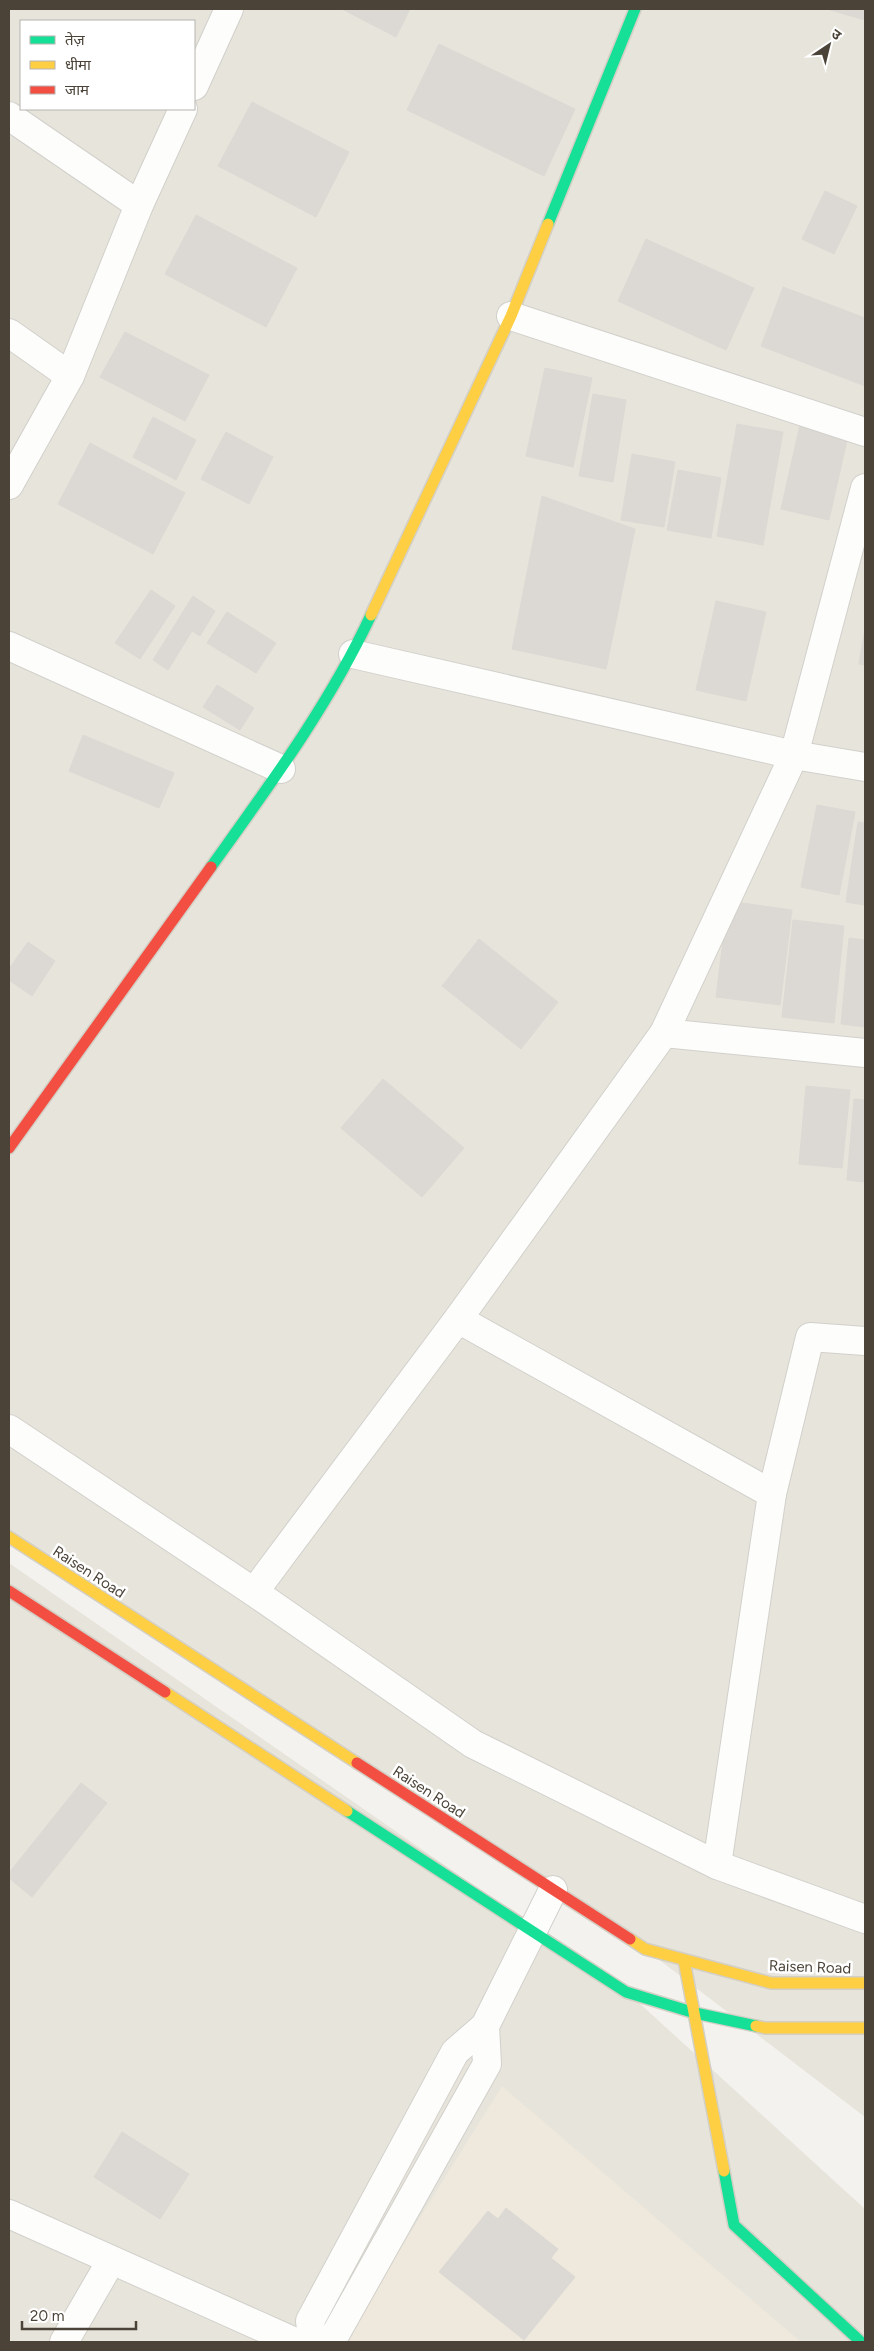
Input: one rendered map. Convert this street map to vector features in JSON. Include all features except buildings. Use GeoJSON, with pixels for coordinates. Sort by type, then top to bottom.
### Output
{"type":"FeatureCollection","features":[{"type":"Feature","properties":{"kind":"main road"},"geometry":{"type":"LineString","coordinates":[[9,1148],[281,769],[352,654],[511,316],[635,9]]}},
{"type":"Feature","properties":{"kind":"main road","name":"Raisen Road"},"geometry":{"type":"LineString","coordinates":[[9,1537],[645,1949],[771,1983],[865,1983]]}},
{"type":"Feature","properties":{"kind":"main road"},"geometry":{"type":"LineString","coordinates":[[9,1591],[626,1992],[695,2013],[765,2028],[865,2028]]}},
{"type":"Feature","properties":{"kind":"main road"},"geometry":{"type":"LineString","coordinates":[[684,1960],[734,2225],[861,2342]]}},
{"type":"Feature","properties":{"kind":"street"},"geometry":{"type":"LineString","coordinates":[[195,84],[230,9]]}},
{"type":"Feature","properties":{"kind":"street"},"geometry":{"type":"LineString","coordinates":[[9,485],[70,376],[139,205],[183,110]]}},
{"type":"Feature","properties":{"kind":"street"},"geometry":{"type":"LineString","coordinates":[[9,116],[139,205]]}},
{"type":"Feature","properties":{"kind":"street"},"geometry":{"type":"LineString","coordinates":[[511,316],[865,432]]}},
{"type":"Feature","properties":{"kind":"street"},"geometry":{"type":"LineString","coordinates":[[9,333],[70,376]]}},
{"type":"Feature","properties":{"kind":"street"},"geometry":{"type":"LineString","coordinates":[[254,1592],[458,1319],[664,1033],[794,755],[865,488]]}},
{"type":"Feature","properties":{"kind":"street"},"geometry":{"type":"LineString","coordinates":[[9,646],[281,769]]}},
{"type":"Feature","properties":{"kind":"street"},"geometry":{"type":"LineString","coordinates":[[352,654],[794,755],[865,767]]}},
{"type":"Feature","properties":{"kind":"street"},"geometry":{"type":"LineString","coordinates":[[664,1033],[865,1053]]}},
{"type":"Feature","properties":{"kind":"street"},"geometry":{"type":"LineString","coordinates":[[458,1319],[772,1494]]}},
{"type":"Feature","properties":{"kind":"street"},"geometry":{"type":"LineString","coordinates":[[717,1865],[772,1494],[810,1337],[865,1341]]}},
{"type":"Feature","properties":{"kind":"street"},"geometry":{"type":"LineString","coordinates":[[9,1429],[254,1592],[473,1744],[717,1865],[865,1919]]}},
{"type":"Feature","properties":{"kind":"street"},"geometry":{"type":"LineString","coordinates":[[312,2342],[310,2321],[455,2052],[485,2026],[553,1890]]}},
{"type":"Feature","properties":{"kind":"street"},"geometry":{"type":"LineString","coordinates":[[325,2342],[335,2334],[487,2064],[485,2026]]}},
{"type":"Feature","properties":{"kind":"street"},"geometry":{"type":"LineString","coordinates":[[9,2214],[295,2342]]}},
{"type":"Feature","properties":{"kind":"street"},"geometry":{"type":"LineString","coordinates":[[64,2342],[111,2261]]}},
{"type":"Feature","properties":{"kind":"shaded area"},"geometry":{"type":"Polygon","coordinates":[[[9,9],[865,9],[865,2117],[645,1949],[9,1538],[9,9]]]}},
{"type":"Feature","properties":{"kind":"shaded area"},"geometry":{"type":"Polygon","coordinates":[[[9,1563],[626,1991],[865,2209],[865,2342],[9,2342],[9,1563]]]}},
{"type":"Feature","properties":{"kind":"shaded area"},"geometry":{"type":"Polygon","coordinates":[[[502,2086],[801,2342],[352,2342],[346,2336],[502,2086]]]}},
{"type":"Feature","properties":{"kind":"traffic: fast"},"geometry":{"type":"LineString","coordinates":[[548,224],[635,9]]}},
{"type":"Feature","properties":{"kind":"traffic: fast"},"geometry":{"type":"LineString","coordinates":[[211,867],[317,713],[371,615]]}},
{"type":"Feature","properties":{"kind":"traffic: fast"},"geometry":{"type":"LineString","coordinates":[[347,1811],[626,1992],[695,2013],[756,2026]]}},
{"type":"Feature","properties":{"kind":"traffic: fast"},"geometry":{"type":"LineString","coordinates":[[724,2171],[734,2225],[861,2342]]}},
{"type":"Feature","properties":{"kind":"traffic: slow"},"geometry":{"type":"LineString","coordinates":[[371,615],[511,316],[548,224]]}},
{"type":"Feature","properties":{"kind":"traffic: slow"},"geometry":{"type":"LineString","coordinates":[[9,1537],[357,1763]]}},
{"type":"Feature","properties":{"kind":"traffic: slow"},"geometry":{"type":"LineString","coordinates":[[165,1692],[347,1811]]}},
{"type":"Feature","properties":{"kind":"traffic: slow"},"geometry":{"type":"LineString","coordinates":[[630,1939],[645,1949],[771,1983],[865,1983]]}},
{"type":"Feature","properties":{"kind":"traffic: slow"},"geometry":{"type":"LineString","coordinates":[[684,1960],[724,2171]]}},
{"type":"Feature","properties":{"kind":"traffic: slow"},"geometry":{"type":"LineString","coordinates":[[756,2026],[765,2028],[865,2028]]}},
{"type":"Feature","properties":{"kind":"traffic: jam"},"geometry":{"type":"LineString","coordinates":[[9,1148],[211,867]]}},
{"type":"Feature","properties":{"kind":"traffic: jam"},"geometry":{"type":"LineString","coordinates":[[9,1591],[165,1692]]}},
{"type":"Feature","properties":{"kind":"traffic: jam"},"geometry":{"type":"LineString","coordinates":[[357,1763],[630,1939]]}}]}
